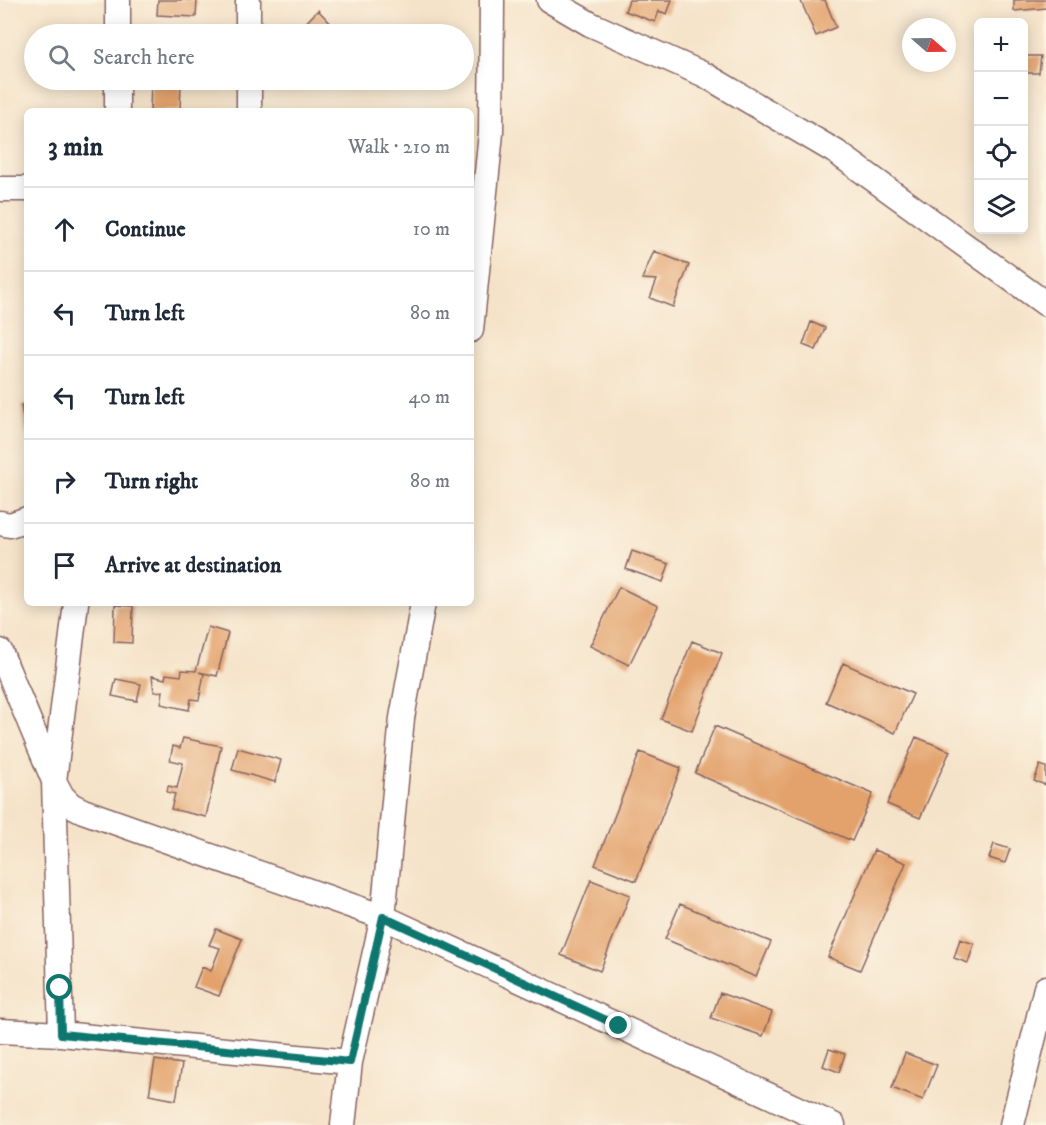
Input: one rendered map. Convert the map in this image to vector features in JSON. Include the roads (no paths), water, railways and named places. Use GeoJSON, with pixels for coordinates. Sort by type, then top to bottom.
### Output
{"type":"FeatureCollection","features":[{"type":"Feature","properties":{"kind":"street"},"geometry":{"type":"LineString","coordinates":[[118,0],[118,24]]}},
{"type":"Feature","properties":{"kind":"street"},"geometry":{"type":"LineString","coordinates":[[248,0],[248,24]]}},
{"type":"Feature","properties":{"kind":"street"},"geometry":{"type":"LineString","coordinates":[[474,299],[490,133],[492,0]]}},
{"type":"Feature","properties":{"kind":"street"},"geometry":{"type":"LineString","coordinates":[[549,0],[590,24],[705,75],[836,152],[1046,304]]}},
{"type":"Feature","properties":{"kind":"street"},"geometry":{"type":"LineString","coordinates":[[117,90],[117,108]]}},
{"type":"Feature","properties":{"kind":"street"},"geometry":{"type":"LineString","coordinates":[[249,90],[249,108]]}},
{"type":"Feature","properties":{"kind":"street"},"geometry":{"type":"LineString","coordinates":[[0,189],[24,189]]}},
{"type":"Feature","properties":{"kind":"street"},"geometry":{"type":"LineString","coordinates":[[0,523],[10,525],[24,520]]}},
{"type":"Feature","properties":{"kind":"street"},"geometry":{"type":"LineString","coordinates":[[61,1034],[54,781],[76,606]]}},
{"type":"Feature","properties":{"kind":"street"},"geometry":{"type":"LineString","coordinates":[[343,1125],[350,1062],[383,917],[402,718],[422,606]]}},
{"type":"Feature","properties":{"kind":"street"},"geometry":{"type":"LineString","coordinates":[[0,651],[54,781],[62,796],[71,805],[383,917],[833,1125]]}},
{"type":"Feature","properties":{"kind":"street"},"geometry":{"type":"LineString","coordinates":[[1012,1125],[1046,988]]}},
{"type":"Feature","properties":{"kind":"street"},"geometry":{"type":"LineString","coordinates":[[0,1031],[61,1034],[350,1062]]}}]}
